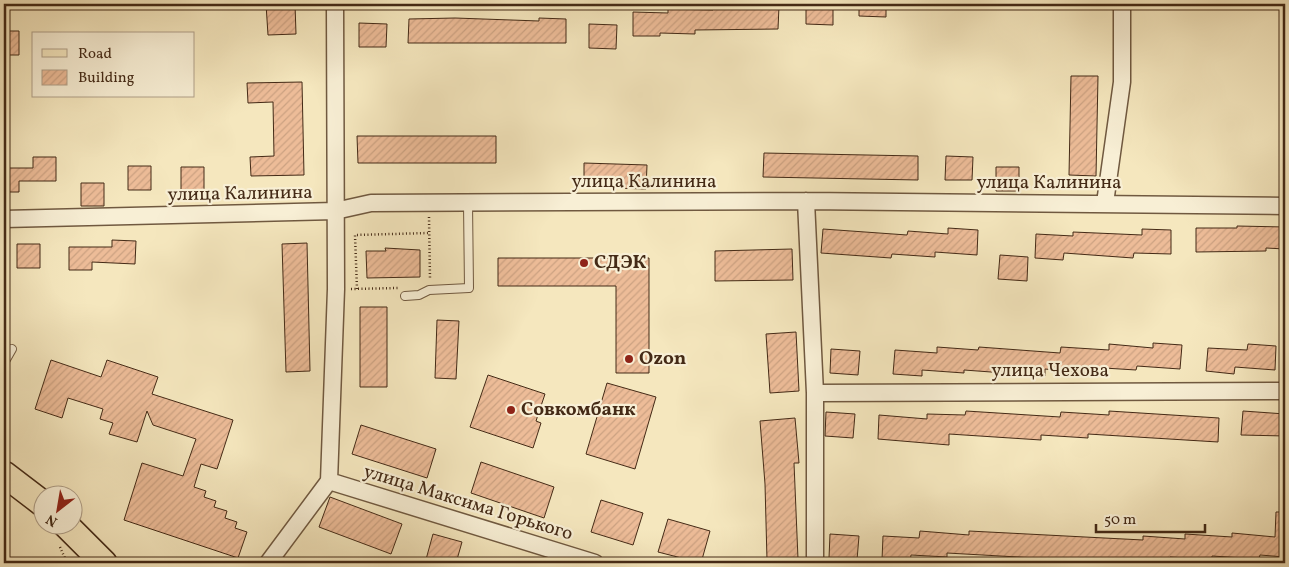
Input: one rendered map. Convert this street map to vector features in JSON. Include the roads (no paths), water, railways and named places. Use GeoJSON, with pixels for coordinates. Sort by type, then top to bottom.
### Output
{"type":"FeatureCollection","features":[{"type":"Feature","properties":{"kind":"main road"},"geometry":{"type":"LineString","coordinates":[[4,474],[32,495]]}},
{"type":"Feature","properties":{"kind":"main road"},"geometry":{"type":"LineString","coordinates":[[75,534],[104,563]]}},
{"type":"Feature","properties":{"kind":"street"},"geometry":{"type":"LineString","coordinates":[[268,563],[329,481],[336,289],[335,4]]}},
{"type":"Feature","properties":{"kind":"street"},"geometry":{"type":"LineString","coordinates":[[1105,203],[1122,82],[1122,4]]}},
{"type":"Feature","properties":{"kind":"street"},"geometry":{"type":"LineString","coordinates":[[806,202],[815,393],[815,563]]}},
{"type":"Feature","properties":{"kind":"street","name":"улица Калинина"},"geometry":{"type":"LineString","coordinates":[[4,219],[335,211],[372,203],[806,202],[1285,206]]}},
{"type":"Feature","properties":{"kind":"street","name":"улица Чехова"},"geometry":{"type":"LineString","coordinates":[[815,393],[1285,391]]}},
{"type":"Feature","properties":{"kind":"street","name":"улица Максима Горького"},"geometry":{"type":"LineString","coordinates":[[329,481],[595,563]]}},
{"type":"Feature","properties":{"kind":"lane"},"geometry":{"type":"LineString","coordinates":[[405,292],[419,295],[429,290],[469,288],[468,203]]}},
{"type":"Feature","properties":{"kind":"lane"},"geometry":{"type":"LineString","coordinates":[[4,363],[12,349]]}},
{"type":"Feature","properties":{"kind":"place","name":"СДЭК"},"geometry":{"type":"Point","coordinates":[584,263]}},
{"type":"Feature","properties":{"kind":"place","name":"Ozon"},"geometry":{"type":"Point","coordinates":[629,359]}},
{"type":"Feature","properties":{"kind":"place","name":"Совкомбанк"},"geometry":{"type":"Point","coordinates":[511,410]}}]}
